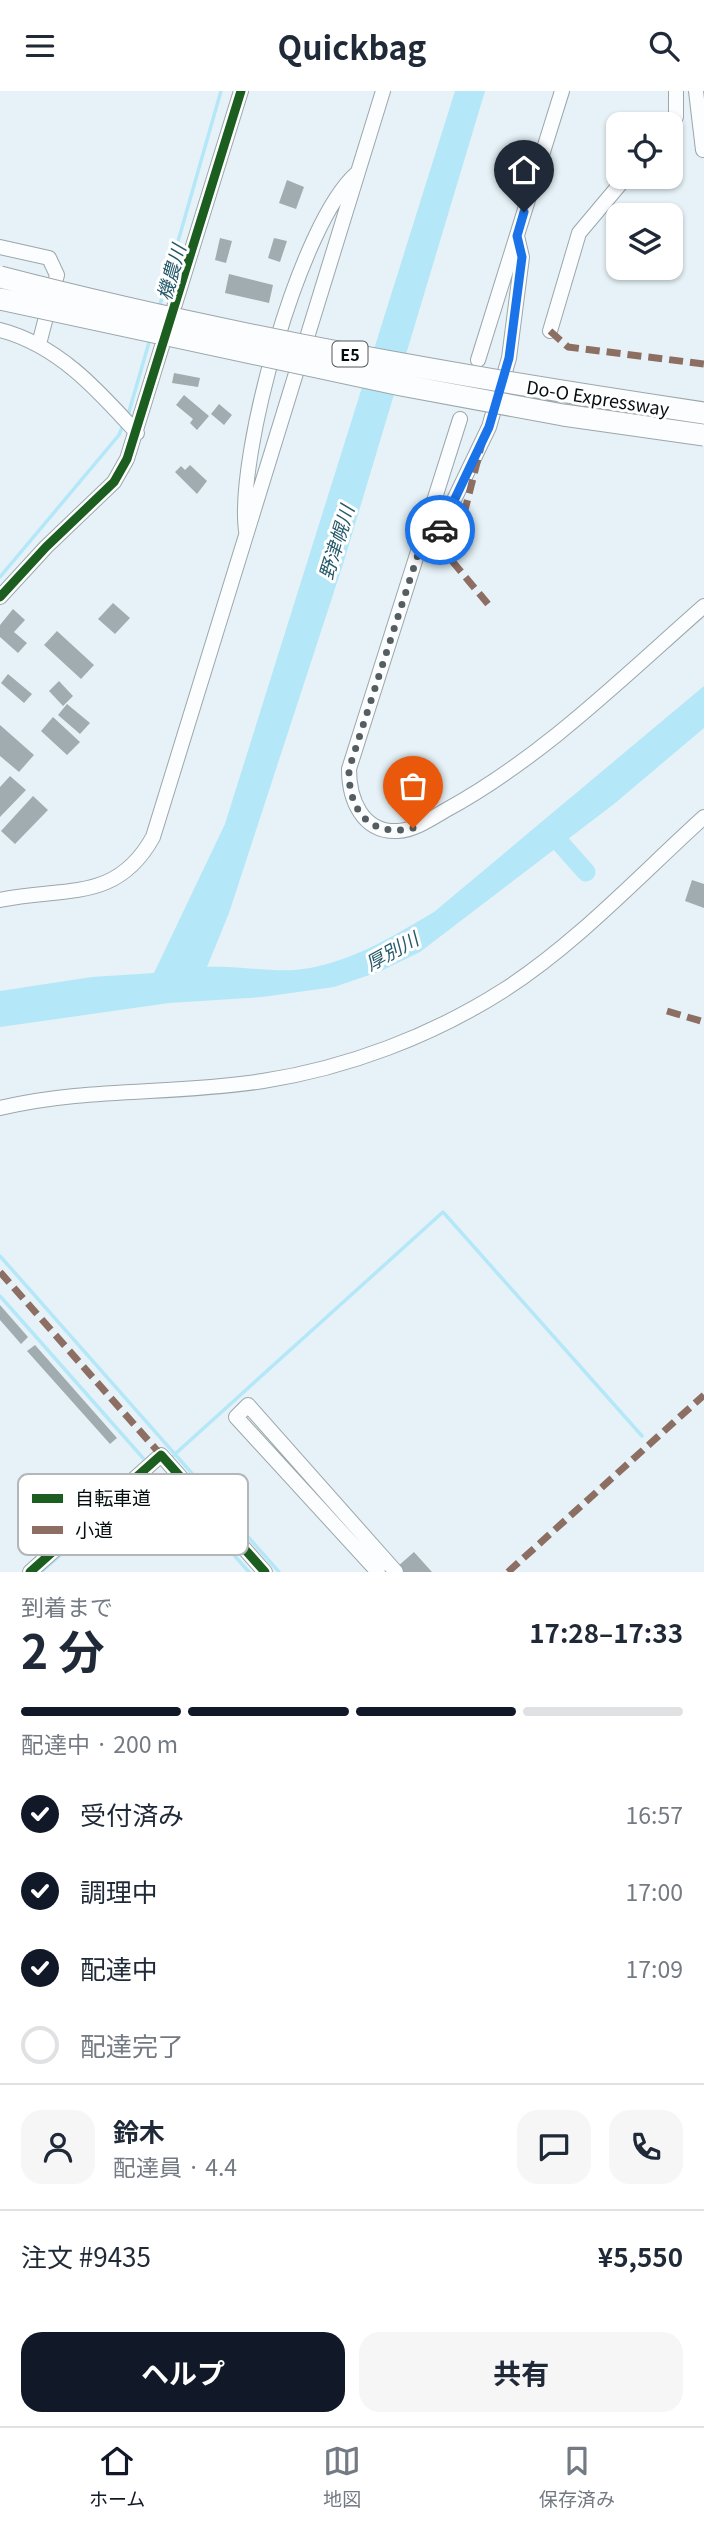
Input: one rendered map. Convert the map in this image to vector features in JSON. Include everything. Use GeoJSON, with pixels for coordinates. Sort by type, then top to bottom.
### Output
{"type":"FeatureCollection","features":[{"type":"Feature","properties":{"kind":"highway","name":"Do-O Expressway"},"geometry":{"type":"LineString","coordinates":[[0,277],[108,305],[413,367],[704,413]]}},
{"type":"Feature","properties":{"kind":"highway","name":"Do-O Expressway"},"geometry":{"type":"LineString","coordinates":[[0,299],[401,385],[563,415],[704,435]]}},
{"type":"Feature","properties":{"kind":"street"},"geometry":{"type":"LineString","coordinates":[[0,597],[46,547],[114,482],[241,91]]}},
{"type":"Feature","properties":{"kind":"street"},"geometry":{"type":"LineString","coordinates":[[0,900],[91,890],[122,875],[144,854],[153,837],[383,91]]}},
{"type":"Feature","properties":{"kind":"street"},"geometry":{"type":"LineString","coordinates":[[478,360],[562,91]]}},
{"type":"Feature","properties":{"kind":"street"},"geometry":{"type":"LineString","coordinates":[[676,91],[676,112]]}},
{"type":"Feature","properties":{"kind":"street"},"geometry":{"type":"LineString","coordinates":[[696,91],[702,150]]}},
{"type":"Feature","properties":{"kind":"street"},"geometry":{"type":"LineString","coordinates":[[247,535],[243,506],[245,480],[267,379],[290,302],[305,256],[330,208],[344,184],[358,172]]}},
{"type":"Feature","properties":{"kind":"street"},"geometry":{"type":"LineString","coordinates":[[550,331],[579,233],[616,189]]}},
{"type":"Feature","properties":{"kind":"street"},"geometry":{"type":"LineString","coordinates":[[422,542],[436,535],[440,529],[489,427],[510,354],[522,257],[517,236]]}},
{"type":"Feature","properties":{"kind":"street"},"geometry":{"type":"LineString","coordinates":[[0,247],[49,258],[54,265],[57,275],[39,344]]}},
{"type":"Feature","properties":{"kind":"street"},"geometry":{"type":"LineString","coordinates":[[0,330],[39,344],[59,357],[133,429]]}},
{"type":"Feature","properties":{"kind":"street"},"geometry":{"type":"LineString","coordinates":[[460,419],[349,769],[349,790],[361,816],[386,829],[398,831],[424,823],[472,796],[532,757],[704,606]]}},
{"type":"Feature","properties":{"kind":"street"},"geometry":{"type":"LineString","coordinates":[[0,1108],[75,1093],[213,1088],[264,1081],[358,1057],[449,1021],[505,989],[567,940],[704,817]]}},
{"type":"Feature","properties":{"kind":"street"},"geometry":{"type":"LineString","coordinates":[[378,1572],[236,1417],[248,1405],[395,1572]]}},
{"type":"Feature","properties":{"kind":"street"},"geometry":{"type":"LineString","coordinates":[[140,1474],[161,1455],[178,1474]]}},
{"type":"Feature","properties":{"kind":"street"},"geometry":{"type":"LineString","coordinates":[[248,1553],[265,1572]]}},
{"type":"Feature","properties":{"kind":"street"},"geometry":{"type":"LineString","coordinates":[[30,1572],[49,1555]]}},
{"type":"Feature","properties":{"kind":"water"},"geometry":{"type":"Polygon","coordinates":[[[455,91],[485,91],[344,561],[229,913],[207,967],[294,970],[331,963],[367,949],[434,912],[704,686],[704,728],[614,804],[420,952],[381,971],[334,987],[262,997],[169,1003],[0,1027],[0,991],[92,977],[154,973],[225,824],[455,91]]]}},
{"type":"Feature","properties":{"kind":"building"},"geometry":{"type":"Polygon","coordinates":[[[287,180],[304,187],[296,209],[279,203],[287,180]]]}},
{"type":"Feature","properties":{"kind":"building"},"geometry":{"type":"Polygon","coordinates":[[[220,238],[232,241],[226,263],[215,260],[220,238]]]}},
{"type":"Feature","properties":{"kind":"building"},"geometry":{"type":"Polygon","coordinates":[[[274,238],[287,241],[280,262],[268,258],[274,238]]]}},
{"type":"Feature","properties":{"kind":"building"},"geometry":{"type":"Polygon","coordinates":[[[229,274],[273,285],[269,303],[225,293],[229,274]]]}},
{"type":"Feature","properties":{"kind":"building"},"geometry":{"type":"Polygon","coordinates":[[[174,373],[200,378],[198,387],[172,383],[174,373]]]}},
{"type":"Feature","properties":{"kind":"building"},"geometry":{"type":"Polygon","coordinates":[[[184,395],[209,416],[197,430],[190,423],[193,419],[176,405],[184,395]]]}},
{"type":"Feature","properties":{"kind":"building"},"geometry":{"type":"Polygon","coordinates":[[[219,404],[232,415],[224,425],[211,414],[219,404]]]}},
{"type":"Feature","properties":{"kind":"building"},"geometry":{"type":"Polygon","coordinates":[[[190,465],[207,481],[197,494],[175,472],[181,466],[185,470],[190,465]]]}},
{"type":"Feature","properties":{"kind":"building"},"geometry":{"type":"Polygon","coordinates":[[[113,603],[130,618],[115,634],[98,619],[113,603]]]}},
{"type":"Feature","properties":{"kind":"building"},"geometry":{"type":"Polygon","coordinates":[[[13,609],[25,620],[14,632],[27,643],[18,653],[0,637],[0,625],[13,609]]]}},
{"type":"Feature","properties":{"kind":"building"},"geometry":{"type":"Polygon","coordinates":[[[57,631],[94,665],[81,679],[44,645],[57,631]]]}},
{"type":"Feature","properties":{"kind":"building"},"geometry":{"type":"Polygon","coordinates":[[[8,674],[32,694],[24,703],[1,683],[8,674]]]}},
{"type":"Feature","properties":{"kind":"building"},"geometry":{"type":"Polygon","coordinates":[[[59,681],[73,696],[63,706],[49,691],[59,681]]]}},
{"type":"Feature","properties":{"kind":"building"},"geometry":{"type":"Polygon","coordinates":[[[67,704],[90,723],[80,734],[58,715],[67,704]]]}},
{"type":"Feature","properties":{"kind":"building"},"geometry":{"type":"Polygon","coordinates":[[[53,717],[80,742],[67,755],[41,731],[53,717]]]}},
{"type":"Feature","properties":{"kind":"building"},"geometry":{"type":"Polygon","coordinates":[[[0,725],[34,755],[19,772],[0,756],[0,725]]]}},
{"type":"Feature","properties":{"kind":"building"},"geometry":{"type":"Polygon","coordinates":[[[10,776],[26,790],[0,817],[0,787],[10,776]]]}},
{"type":"Feature","properties":{"kind":"building"},"geometry":{"type":"Polygon","coordinates":[[[33,796],[48,810],[15,844],[1,831],[33,796]]]}},
{"type":"Feature","properties":{"kind":"building"},"geometry":{"type":"Polygon","coordinates":[[[692,880],[704,884],[704,908],[685,901],[692,880]]]}},
{"type":"Feature","properties":{"kind":"building"},"geometry":{"type":"Polygon","coordinates":[[[0,1305],[28,1337],[21,1344],[0,1320],[0,1305]]]}},
{"type":"Feature","properties":{"kind":"building"},"geometry":{"type":"Polygon","coordinates":[[[35,1345],[117,1438],[110,1444],[27,1351],[35,1345]]]}},
{"type":"Feature","properties":{"kind":"building"},"geometry":{"type":"Polygon","coordinates":[[[414,1552],[432,1572],[401,1572],[397,1567],[414,1552]]]}},
{"type":"Feature","properties":{"kind":"waterway","name":"機農川"},"geometry":{"type":"LineString","coordinates":[[159,308],[221,91]]}},
{"type":"Feature","properties":{"kind":"waterway","name":"機農川"},"geometry":{"type":"LineString","coordinates":[[128,415],[150,339]]}},
{"type":"Feature","properties":{"kind":"waterway","name":"機農川"},"geometry":{"type":"LineString","coordinates":[[0,577],[119,435],[123,425]]}},
{"type":"Feature","properties":{"kind":"waterway"},"geometry":{"type":"LineString","coordinates":[[553,835],[586,872]]}},
{"type":"Feature","properties":{"kind":"waterway"},"geometry":{"type":"LineString","coordinates":[[174,1455],[443,1212],[642,1436]]}},
{"type":"Feature","properties":{"kind":"waterway"},"geometry":{"type":"LineString","coordinates":[[0,1256],[192,1474]]}},
{"type":"Feature","properties":{"kind":"waterway"},"geometry":{"type":"LineString","coordinates":[[0,1296],[143,1458]]}},
{"type":"Feature","properties":{"kind":"waterway"},"geometry":{"type":"LineString","coordinates":[[248,1537],[279,1572]]}},
{"type":"Feature","properties":{"kind":"waterway"},"geometry":{"type":"LineString","coordinates":[[41,1572],[60,1555]]}},
{"type":"Feature","properties":{"kind":"waterway"},"geometry":{"type":"LineString","coordinates":[[234,1555],[249,1572]]}},
{"type":"Feature","properties":{"kind":"marked path"},"geometry":{"type":"LineString","coordinates":[[550,331],[568,347],[704,364]]}},
{"type":"Feature","properties":{"kind":"marked path"},"geometry":{"type":"LineString","coordinates":[[483,439],[452,561],[488,604]]}},
{"type":"Feature","properties":{"kind":"marked path"},"geometry":{"type":"LineString","coordinates":[[667,1011],[704,1022]]}},
{"type":"Feature","properties":{"kind":"marked path"},"geometry":{"type":"LineString","coordinates":[[0,1272],[161,1455]]}},
{"type":"Feature","properties":{"kind":"marked path"},"geometry":{"type":"LineString","coordinates":[[508,1572],[704,1395]]}},
{"type":"Feature","properties":{"kind":"cycle path"},"geometry":{"type":"LineString","coordinates":[[0,597],[46,547],[114,482],[127,459],[241,91]]}},
{"type":"Feature","properties":{"kind":"cycle path"},"geometry":{"type":"LineString","coordinates":[[140,1474],[161,1455],[178,1474]]}},
{"type":"Feature","properties":{"kind":"cycle path"},"geometry":{"type":"LineString","coordinates":[[248,1553],[265,1572]]}},
{"type":"Feature","properties":{"kind":"cycle path"},"geometry":{"type":"LineString","coordinates":[[30,1572],[49,1555]]}},
{"type":"Feature","properties":{"kind":"way so far"},"geometry":{"type":"LineString","coordinates":[[413,828],[398,831],[386,829],[361,816],[349,790],[349,769],[422,542],[440,530]]}},
{"type":"Feature","properties":{"kind":"route"},"geometry":{"type":"LineString","coordinates":[[440,530],[489,427],[509,358],[522,257],[517,236],[524,212]]}},
{"type":"Feature","properties":{"kind":"water label","name":"野津幌川"},"geometry":{"type":"Point","coordinates":[335,542]}},
{"type":"Feature","properties":{"kind":"water label","name":"厚別川"},"geometry":{"type":"Point","coordinates":[391,950]}}]}
